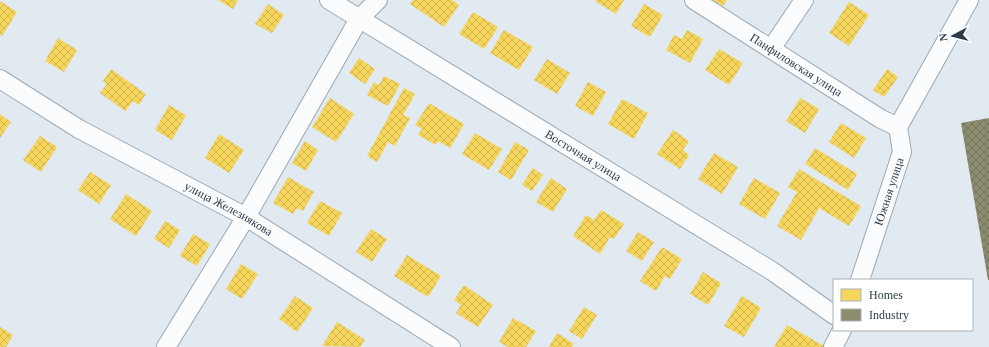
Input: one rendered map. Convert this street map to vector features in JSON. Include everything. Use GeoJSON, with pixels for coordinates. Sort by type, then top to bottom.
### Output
{"type":"FeatureCollection","features":[{"type":"Feature","properties":{"kind":"street","name":"Восточная улица"},"geometry":{"type":"LineString","coordinates":[[329,0],[772,271],[833,314]]}},
{"type":"Feature","properties":{"kind":"street"},"geometry":{"type":"LineString","coordinates":[[166,347],[246,218],[359,19],[378,0]]}},
{"type":"Feature","properties":{"kind":"street","name":"Панфиловская улица"},"geometry":{"type":"LineString","coordinates":[[694,0],[881,119],[898,127]]}},
{"type":"Feature","properties":{"kind":"street"},"geometry":{"type":"LineString","coordinates":[[771,49],[804,0]]}},
{"type":"Feature","properties":{"kind":"street"},"geometry":{"type":"LineString","coordinates":[[898,127],[969,0]]}},
{"type":"Feature","properties":{"kind":"street","name":"улица Железнякова"},"geometry":{"type":"LineString","coordinates":[[0,80],[79,129],[246,218],[451,347]]}},
{"type":"Feature","properties":{"kind":"street","name":"Южная улица"},"geometry":{"type":"LineString","coordinates":[[860,279],[902,152],[898,127]]}},
{"type":"Feature","properties":{"kind":"street"},"geometry":{"type":"LineString","coordinates":[[833,347],[841,331]]}},
{"type":"Feature","properties":{"kind":"building: Homes"},"geometry":{"type":"Polygon","coordinates":[[[218,0],[238,0],[233,9],[218,0]]]}},
{"type":"Feature","properties":{"kind":"building: Homes"},"geometry":{"type":"Polygon","coordinates":[[[413,0],[452,0],[459,5],[444,27],[410,4],[413,0]]]}},
{"type":"Feature","properties":{"kind":"building: Homes"},"geometry":{"type":"Polygon","coordinates":[[[624,0],[616,14],[595,1],[624,0]]]}},
{"type":"Feature","properties":{"kind":"building: Homes"},"geometry":{"type":"Polygon","coordinates":[[[713,0],[727,0],[723,6],[713,0]]]}},
{"type":"Feature","properties":{"kind":"building: Homes"},"geometry":{"type":"Polygon","coordinates":[[[0,1],[17,12],[2,36],[0,34],[0,1]]]}},
{"type":"Feature","properties":{"kind":"building: Homes"},"geometry":{"type":"Polygon","coordinates":[[[849,2],[869,15],[849,46],[829,33],[849,2]]]}},
{"type":"Feature","properties":{"kind":"building: Homes"},"geometry":{"type":"Polygon","coordinates":[[[268,4],[284,15],[272,33],[255,24],[268,4]]]}},
{"type":"Feature","properties":{"kind":"building: Homes"},"geometry":{"type":"Polygon","coordinates":[[[644,4],[663,15],[650,37],[631,26],[644,4]]]}},
{"type":"Feature","properties":{"kind":"building: Homes"},"geometry":{"type":"Polygon","coordinates":[[[473,12],[498,27],[484,49],[459,34],[473,12]]]}},
{"type":"Feature","properties":{"kind":"building: Homes"},"geometry":{"type":"Polygon","coordinates":[[[504,30],[533,47],[519,70],[490,53],[504,30]]]}},
{"type":"Feature","properties":{"kind":"building: Homes"},"geometry":{"type":"Polygon","coordinates":[[[687,30],[703,39],[690,63],[666,50],[674,35],[682,39],[687,30]]]}},
{"type":"Feature","properties":{"kind":"building: Homes"},"geometry":{"type":"Polygon","coordinates":[[[58,38],[77,50],[64,72],[45,61],[58,38]]]}},
{"type":"Feature","properties":{"kind":"building: Homes"},"geometry":{"type":"Polygon","coordinates":[[[719,49],[743,63],[729,85],[705,70],[719,49]]]}},
{"type":"Feature","properties":{"kind":"building: Homes"},"geometry":{"type":"Polygon","coordinates":[[[359,58],[375,69],[365,84],[349,73],[359,58]]]}},
{"type":"Feature","properties":{"kind":"building: Homes"},"geometry":{"type":"Polygon","coordinates":[[[547,59],[570,73],[557,94],[534,80],[547,59]]]}},
{"type":"Feature","properties":{"kind":"building: Homes"},"geometry":{"type":"Polygon","coordinates":[[[111,69],[146,94],[139,105],[133,101],[125,111],[100,93],[107,84],[103,81],[111,69]]]}},
{"type":"Feature","properties":{"kind":"building: Homes"},"geometry":{"type":"Polygon","coordinates":[[[887,69],[898,77],[884,97],[873,90],[887,69]]]}},
{"type":"Feature","properties":{"kind":"building: Homes"},"geometry":{"type":"Polygon","coordinates":[[[384,76],[400,84],[388,106],[367,95],[374,82],[379,85],[384,76]]]}},
{"type":"Feature","properties":{"kind":"building: Homes"},"geometry":{"type":"Polygon","coordinates":[[[588,82],[606,92],[593,116],[575,106],[588,82]]]}},
{"type":"Feature","properties":{"kind":"building: Homes"},"geometry":{"type":"Polygon","coordinates":[[[404,88],[415,94],[403,115],[410,118],[395,146],[388,142],[377,162],[367,156],[404,88]]]}},
{"type":"Feature","properties":{"kind":"building: Homes"},"geometry":{"type":"Polygon","coordinates":[[[330,98],[354,114],[336,142],[312,127],[330,98]]]}},
{"type":"Feature","properties":{"kind":"building: Homes"},"geometry":{"type":"Polygon","coordinates":[[[800,98],[819,109],[805,133],[786,121],[800,98]]]}},
{"type":"Feature","properties":{"kind":"building: Homes"},"geometry":{"type":"Polygon","coordinates":[[[622,99],[648,113],[634,139],[608,124],[622,99]]]}},
{"type":"Feature","properties":{"kind":"building: Homes"},"geometry":{"type":"Polygon","coordinates":[[[429,103],[464,124],[450,148],[438,141],[436,145],[418,135],[422,129],[415,125],[429,103]]]}},
{"type":"Feature","properties":{"kind":"building: Homes"},"geometry":{"type":"Polygon","coordinates":[[[169,105],[186,115],[172,140],[155,130],[169,105]]]}},
{"type":"Feature","properties":{"kind":"building: Homes"},"geometry":{"type":"Polygon","coordinates":[[[0,114],[11,122],[0,138],[0,114]]]}},
{"type":"Feature","properties":{"kind":"building: Homes"},"geometry":{"type":"Polygon","coordinates":[[[841,123],[866,138],[854,158],[829,142],[841,123]]]}},
{"type":"Feature","properties":{"kind":"building: Homes"},"geometry":{"type":"Polygon","coordinates":[[[673,130],[689,141],[683,150],[689,155],[680,169],[657,154],[673,130]]]}},
{"type":"Feature","properties":{"kind":"building: Homes"},"geometry":{"type":"Polygon","coordinates":[[[475,133],[502,149],[489,170],[462,154],[475,133]]]}},
{"type":"Feature","properties":{"kind":"building: Homes"},"geometry":{"type":"Polygon","coordinates":[[[219,134],[244,150],[229,173],[205,158],[219,134]]]}},
{"type":"Feature","properties":{"kind":"building: Homes"},"geometry":{"type":"Polygon","coordinates":[[[40,136],[57,147],[41,172],[23,160],[40,136]]]}},
{"type":"Feature","properties":{"kind":"building: Homes"},"geometry":{"type":"Polygon","coordinates":[[[305,141],[318,150],[306,171],[292,163],[305,141]]]}},
{"type":"Feature","properties":{"kind":"building: Homes"},"geometry":{"type":"Polygon","coordinates":[[[515,142],[529,150],[511,180],[498,172],[515,142]]]}},
{"type":"Feature","properties":{"kind":"building: Homes"},"geometry":{"type":"Polygon","coordinates":[[[815,148],[857,174],[848,190],[805,164],[815,148]]]}},
{"type":"Feature","properties":{"kind":"building: Homes"},"geometry":{"type":"Polygon","coordinates":[[[714,153],[738,167],[722,194],[698,179],[714,153]]]}},
{"type":"Feature","properties":{"kind":"building: Homes"},"geometry":{"type":"Polygon","coordinates":[[[533,168],[543,175],[532,191],[522,185],[533,168]]]}},
{"type":"Feature","properties":{"kind":"building: Homes"},"geometry":{"type":"Polygon","coordinates":[[[799,169],[861,206],[849,226],[819,208],[801,240],[777,226],[797,192],[788,187],[799,169]]]}},
{"type":"Feature","properties":{"kind":"building: Homes"},"geometry":{"type":"Polygon","coordinates":[[[90,172],[111,185],[99,204],[78,190],[90,172]]]}},
{"type":"Feature","properties":{"kind":"building: Homes"},"geometry":{"type":"Polygon","coordinates":[[[288,177],[314,192],[303,211],[297,208],[293,214],[273,203],[288,177]]]}},
{"type":"Feature","properties":{"kind":"building: Homes"},"geometry":{"type":"Polygon","coordinates":[[[551,178],[567,189],[553,212],[536,202],[551,178]]]}},
{"type":"Feature","properties":{"kind":"building: Homes"},"geometry":{"type":"Polygon","coordinates":[[[754,178],[780,193],[765,219],[739,204],[754,178]]]}},
{"type":"Feature","properties":{"kind":"building: Homes"},"geometry":{"type":"Polygon","coordinates":[[[126,194],[152,211],[136,236],[110,219],[126,194]]]}},
{"type":"Feature","properties":{"kind":"building: Homes"},"geometry":{"type":"Polygon","coordinates":[[[320,201],[342,213],[329,236],[307,223],[320,201]]]}},
{"type":"Feature","properties":{"kind":"building: Homes"},"geometry":{"type":"Polygon","coordinates":[[[601,210],[624,224],[614,239],[610,237],[600,254],[573,236],[586,215],[594,220],[601,210]]]}},
{"type":"Feature","properties":{"kind":"building: Homes"},"geometry":{"type":"Polygon","coordinates":[[[165,221],[180,230],[169,248],[154,239],[165,221]]]}},
{"type":"Feature","properties":{"kind":"building: Homes"},"geometry":{"type":"Polygon","coordinates":[[[371,229],[387,239],[372,262],[356,252],[371,229]]]}},
{"type":"Feature","properties":{"kind":"building: Homes"},"geometry":{"type":"Polygon","coordinates":[[[638,232],[654,242],[642,261],[626,251],[638,232]]]}},
{"type":"Feature","properties":{"kind":"building: Homes"},"geometry":{"type":"Polygon","coordinates":[[[193,234],[210,244],[197,266],[180,256],[193,234]]]}},
{"type":"Feature","properties":{"kind":"building: Homes"},"geometry":{"type":"Polygon","coordinates":[[[662,247],[682,259],[670,279],[665,276],[656,291],[640,281],[662,247]]]}},
{"type":"Feature","properties":{"kind":"building: Homes"},"geometry":{"type":"Polygon","coordinates":[[[407,255],[441,276],[428,297],[394,276],[407,255]]]}},
{"type":"Feature","properties":{"kind":"building: Homes"},"geometry":{"type":"Polygon","coordinates":[[[241,264],[258,274],[242,299],[226,289],[241,264]]]}},
{"type":"Feature","properties":{"kind":"building: Homes"},"geometry":{"type":"Polygon","coordinates":[[[703,272],[721,283],[708,305],[690,294],[703,272]]]}},
{"type":"Feature","properties":{"kind":"building: Homes"},"geometry":{"type":"Polygon","coordinates":[[[464,285],[493,305],[478,327],[456,313],[461,305],[454,300],[464,285]]]}},
{"type":"Feature","properties":{"kind":"building: Homes"},"geometry":{"type":"Polygon","coordinates":[[[295,296],[313,308],[297,332],[279,319],[295,296]]]}},
{"type":"Feature","properties":{"kind":"building: Homes"},"geometry":{"type":"Polygon","coordinates":[[[742,296],[761,308],[744,337],[724,326],[742,296]]]}},
{"type":"Feature","properties":{"kind":"building: Homes"},"geometry":{"type":"Polygon","coordinates":[[[584,307],[597,315],[582,339],[569,331],[584,307]]]}},
{"type":"Feature","properties":{"kind":"building: Homes"},"geometry":{"type":"Polygon","coordinates":[[[513,318],[536,331],[526,347],[508,347],[499,342],[513,318]]]}},
{"type":"Feature","properties":{"kind":"building: Homes"},"geometry":{"type":"Polygon","coordinates":[[[337,322],[365,340],[360,347],[322,346],[337,322]]]}},
{"type":"Feature","properties":{"kind":"building: Homes"},"geometry":{"type":"Polygon","coordinates":[[[787,325],[824,346],[774,347],[787,325]]]}},
{"type":"Feature","properties":{"kind":"building: Homes"},"geometry":{"type":"Polygon","coordinates":[[[0,327],[13,335],[6,347],[0,347],[0,327]]]}},
{"type":"Feature","properties":{"kind":"building: Homes"},"geometry":{"type":"Polygon","coordinates":[[[557,333],[574,344],[572,347],[549,347],[557,333]]]}},
{"type":"Feature","properties":{"kind":"building: Industry"},"geometry":{"type":"Polygon","coordinates":[[[989,118],[989,280],[988,280],[961,123],[989,118]]]}}]}
